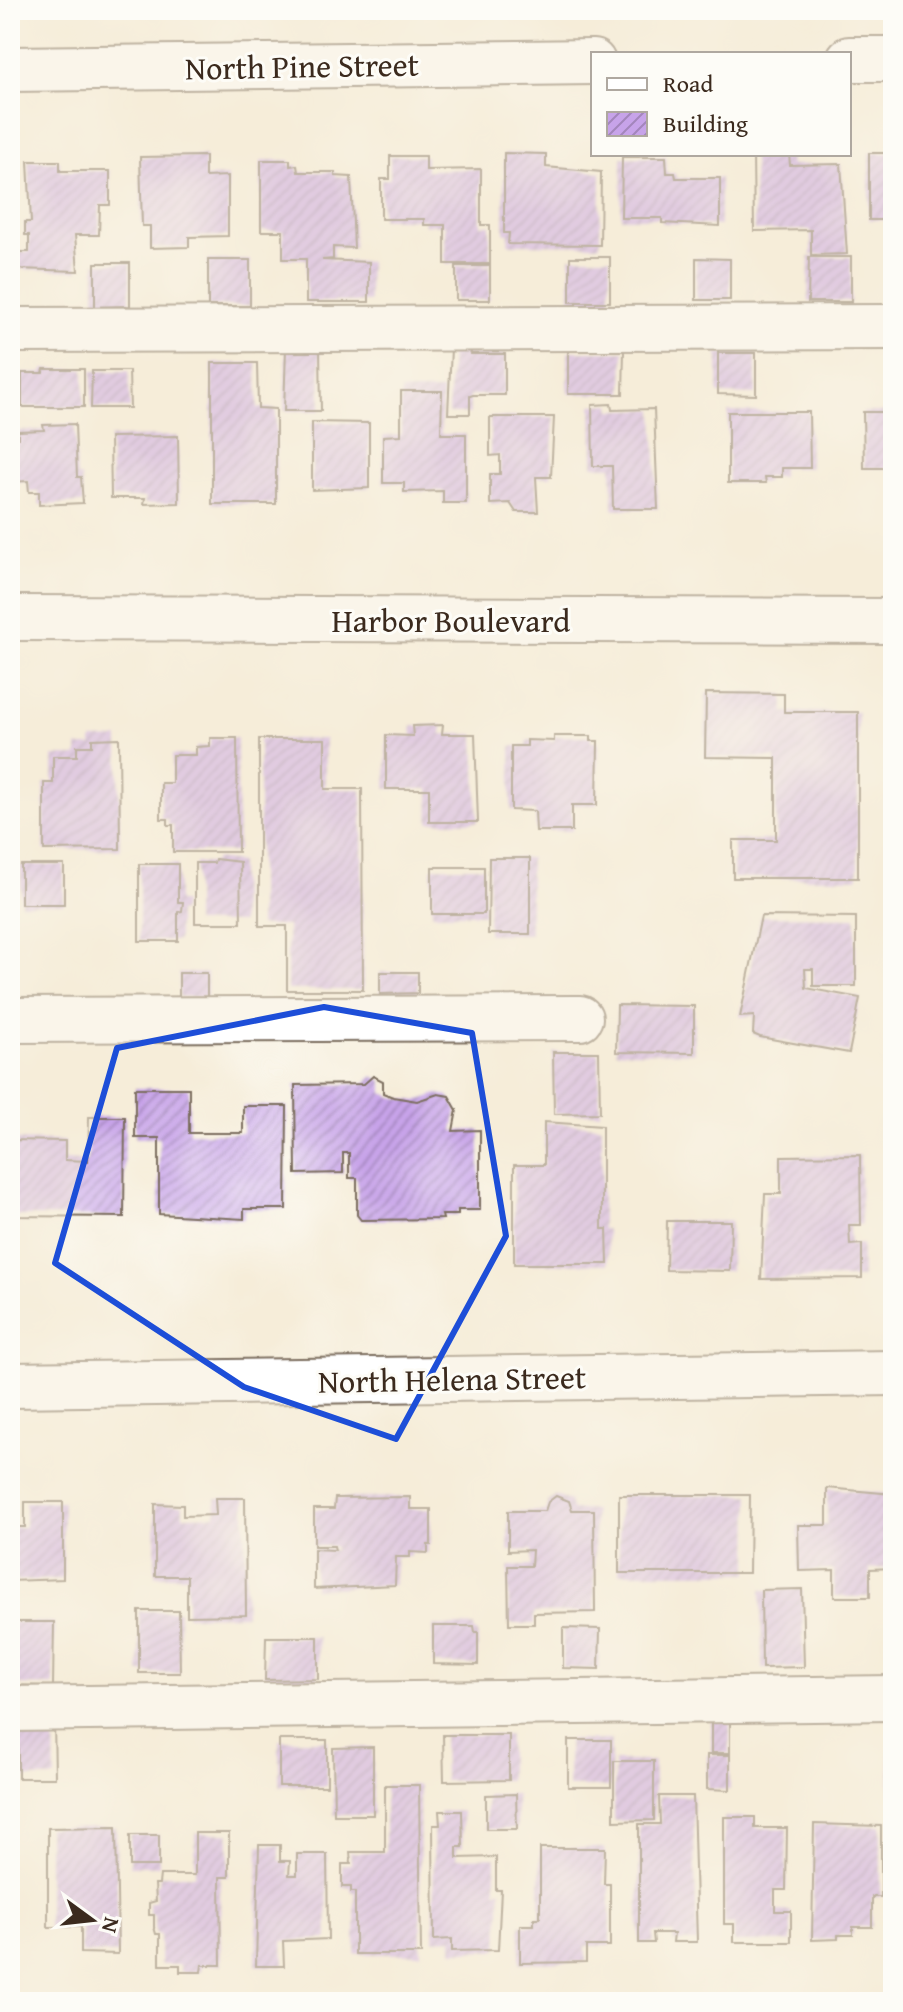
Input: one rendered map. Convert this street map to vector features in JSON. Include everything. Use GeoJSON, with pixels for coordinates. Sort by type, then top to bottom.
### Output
{"type":"FeatureCollection","features":[{"type":"Feature","properties":{"kind":"street"},"geometry":{"type":"LineString","coordinates":[[851,59],[893,59]]}},
{"type":"Feature","properties":{"kind":"street","name":"North Pine Street"},"geometry":{"type":"LineString","coordinates":[[10,69],[591,62]]}},
{"type":"Feature","properties":{"kind":"street"},"geometry":{"type":"LineString","coordinates":[[10,330],[893,327]]}},
{"type":"Feature","properties":{"kind":"street","name":"Harbor Boulevard"},"geometry":{"type":"LineString","coordinates":[[10,618],[893,621]]}},
{"type":"Feature","properties":{"kind":"street"},"geometry":{"type":"LineString","coordinates":[[10,1020],[580,1018]]}},
{"type":"Feature","properties":{"kind":"street","name":"North Helena Street"},"geometry":{"type":"LineString","coordinates":[[10,1385],[893,1373]]}},
{"type":"Feature","properties":{"kind":"street"},"geometry":{"type":"LineString","coordinates":[[10,1709],[893,1698]]}},
{"type":"Feature","properties":{"kind":"highlighted area"},"geometry":{"type":"Polygon","coordinates":[[[324,1007],[472,1033],[506,1236],[396,1439],[244,1387],[55,1263],[117,1048],[324,1007]]]}},
{"type":"Feature","properties":{"kind":"building"},"geometry":{"type":"Polygon","coordinates":[[[504,153],[546,154],[546,167],[601,172],[600,245],[508,244],[509,233],[504,233],[504,153]]]}},
{"type":"Feature","properties":{"kind":"building"},"geometry":{"type":"Polygon","coordinates":[[[869,153],[893,153],[893,220],[869,220],[869,153]]]}},
{"type":"Feature","properties":{"kind":"building"},"geometry":{"type":"Polygon","coordinates":[[[205,156],[205,177],[228,176],[228,236],[189,237],[189,247],[150,248],[150,226],[142,226],[140,157],[205,156]]]}},
{"type":"Feature","properties":{"kind":"building"},"geometry":{"type":"Polygon","coordinates":[[[390,156],[426,156],[426,170],[481,169],[481,225],[490,225],[490,264],[445,264],[445,225],[424,225],[424,219],[381,219],[381,179],[390,179],[390,156]]]}},
{"type":"Feature","properties":{"kind":"building"},"geometry":{"type":"Polygon","coordinates":[[[753,156],[789,156],[790,165],[841,164],[847,254],[811,255],[811,230],[754,231],[753,156]]]}},
{"type":"Feature","properties":{"kind":"building"},"geometry":{"type":"Polygon","coordinates":[[[622,157],[666,157],[667,173],[675,173],[676,178],[720,178],[720,226],[662,223],[662,218],[621,218],[622,157]]]}},
{"type":"Feature","properties":{"kind":"building"},"geometry":{"type":"Polygon","coordinates":[[[261,160],[290,160],[290,166],[297,165],[298,172],[335,172],[335,176],[351,177],[354,248],[333,247],[333,259],[322,260],[369,262],[369,302],[306,302],[306,259],[283,259],[283,231],[261,231],[261,160]]]}},
{"type":"Feature","properties":{"kind":"building"},"geometry":{"type":"Polygon","coordinates":[[[28,161],[60,161],[60,171],[110,171],[110,205],[100,205],[99,235],[75,235],[78,271],[18,269],[19,252],[29,252],[29,235],[25,235],[25,222],[31,222],[28,161]]]}},
{"type":"Feature","properties":{"kind":"building"},"geometry":{"type":"Polygon","coordinates":[[[570,257],[610,257],[610,302],[570,302],[570,257]]]}},
{"type":"Feature","properties":{"kind":"building"},"geometry":{"type":"Polygon","coordinates":[[[809,257],[851,257],[851,302],[808,302],[809,257]]]}},
{"type":"Feature","properties":{"kind":"building"},"geometry":{"type":"Polygon","coordinates":[[[696,258],[730,259],[730,300],[696,300],[696,258]]]}},
{"type":"Feature","properties":{"kind":"building"},"geometry":{"type":"Polygon","coordinates":[[[208,260],[250,260],[250,306],[208,306],[208,260]]]}},
{"type":"Feature","properties":{"kind":"building"},"geometry":{"type":"Polygon","coordinates":[[[95,263],[130,263],[130,306],[95,307],[95,263]]]}},
{"type":"Feature","properties":{"kind":"building"},"geometry":{"type":"Polygon","coordinates":[[[456,266],[490,266],[490,300],[456,300],[456,266]]]}},
{"type":"Feature","properties":{"kind":"building"},"geometry":{"type":"Polygon","coordinates":[[[286,348],[320,348],[321,411],[284,411],[286,348]]]}},
{"type":"Feature","properties":{"kind":"building"},"geometry":{"type":"Polygon","coordinates":[[[451,348],[470,348],[471,354],[505,354],[505,395],[470,396],[470,414],[448,414],[451,348]]]}},
{"type":"Feature","properties":{"kind":"building"},"geometry":{"type":"Polygon","coordinates":[[[568,351],[624,351],[623,394],[568,394],[568,351]]]}},
{"type":"Feature","properties":{"kind":"building"},"geometry":{"type":"Polygon","coordinates":[[[718,353],[756,353],[756,395],[718,394],[718,353]]]}},
{"type":"Feature","properties":{"kind":"building"},"geometry":{"type":"Polygon","coordinates":[[[212,363],[257,363],[258,408],[276,409],[276,504],[212,504],[212,363]]]}},
{"type":"Feature","properties":{"kind":"building"},"geometry":{"type":"Polygon","coordinates":[[[44,369],[84,369],[84,407],[22,407],[22,373],[43,373],[44,369]]]}},
{"type":"Feature","properties":{"kind":"building"},"geometry":{"type":"Polygon","coordinates":[[[92,371],[129,371],[130,408],[91,408],[92,371]]]}},
{"type":"Feature","properties":{"kind":"building"},"geometry":{"type":"Polygon","coordinates":[[[401,391],[442,391],[441,434],[466,434],[466,503],[443,503],[443,491],[404,492],[404,483],[383,483],[383,436],[401,435],[401,391]]]}},
{"type":"Feature","properties":{"kind":"building"},"geometry":{"type":"Polygon","coordinates":[[[611,404],[612,410],[654,409],[658,509],[613,509],[612,466],[593,466],[592,405],[611,404]]]}},
{"type":"Feature","properties":{"kind":"building"},"geometry":{"type":"Polygon","coordinates":[[[728,412],[809,412],[810,468],[782,468],[782,477],[765,477],[766,483],[728,483],[728,412]]]}},
{"type":"Feature","properties":{"kind":"building"},"geometry":{"type":"Polygon","coordinates":[[[863,412],[893,412],[893,468],[864,468],[863,412]]]}},
{"type":"Feature","properties":{"kind":"building"},"geometry":{"type":"Polygon","coordinates":[[[490,417],[554,417],[551,477],[536,477],[538,512],[516,512],[510,503],[490,504],[490,474],[500,474],[500,455],[490,456],[490,417]]]}},
{"type":"Feature","properties":{"kind":"building"},"geometry":{"type":"Polygon","coordinates":[[[312,422],[369,423],[369,488],[312,490],[312,422]]]}},
{"type":"Feature","properties":{"kind":"building"},"geometry":{"type":"Polygon","coordinates":[[[75,424],[77,477],[81,477],[83,503],[39,505],[39,492],[29,492],[28,481],[10,482],[10,438],[18,438],[18,431],[44,430],[43,425],[75,424]]]}},
{"type":"Feature","properties":{"kind":"building"},"geometry":{"type":"Polygon","coordinates":[[[178,436],[179,503],[144,504],[145,498],[111,498],[110,437],[178,436]]]}},
{"type":"Feature","properties":{"kind":"building"},"geometry":{"type":"Polygon","coordinates":[[[706,693],[784,694],[784,712],[858,712],[858,878],[733,878],[733,840],[776,840],[776,758],[705,757],[706,693]]]}},
{"type":"Feature","properties":{"kind":"building"},"geometry":{"type":"Polygon","coordinates":[[[443,725],[442,734],[475,734],[478,822],[429,822],[429,789],[386,789],[386,735],[413,736],[412,726],[443,725]]]}},
{"type":"Feature","properties":{"kind":"building"},"geometry":{"type":"Polygon","coordinates":[[[554,736],[591,736],[591,741],[598,741],[597,805],[572,805],[572,831],[536,831],[535,811],[511,810],[511,746],[527,746],[527,740],[554,741],[554,736]]]}},
{"type":"Feature","properties":{"kind":"building"},"geometry":{"type":"Polygon","coordinates":[[[119,738],[120,849],[44,850],[44,783],[53,783],[53,756],[77,756],[77,746],[92,746],[92,739],[119,738]]]}},
{"type":"Feature","properties":{"kind":"building"},"geometry":{"type":"Polygon","coordinates":[[[210,738],[237,738],[238,852],[173,852],[173,825],[168,825],[168,819],[161,819],[161,783],[172,783],[172,755],[196,755],[196,747],[210,746],[210,738]]]}},
{"type":"Feature","properties":{"kind":"building"},"geometry":{"type":"Polygon","coordinates":[[[259,739],[325,739],[325,789],[362,789],[363,990],[287,990],[287,926],[259,926],[259,739]]]}},
{"type":"Feature","properties":{"kind":"building"},"geometry":{"type":"Polygon","coordinates":[[[489,858],[530,858],[530,934],[488,934],[489,858]]]}},
{"type":"Feature","properties":{"kind":"building"},"geometry":{"type":"Polygon","coordinates":[[[215,859],[240,862],[241,923],[195,923],[195,863],[214,863],[215,859]]]}},
{"type":"Feature","properties":{"kind":"building"},"geometry":{"type":"Polygon","coordinates":[[[139,864],[178,864],[178,902],[183,902],[182,911],[178,912],[178,941],[139,941],[139,864]]]}},
{"type":"Feature","properties":{"kind":"building"},"geometry":{"type":"Polygon","coordinates":[[[21,865],[64,865],[64,904],[21,904],[21,865]]]}},
{"type":"Feature","properties":{"kind":"building"},"geometry":{"type":"Polygon","coordinates":[[[432,867],[484,867],[484,914],[432,914],[432,867]]]}},
{"type":"Feature","properties":{"kind":"building"},"geometry":{"type":"Polygon","coordinates":[[[761,916],[856,917],[856,986],[813,986],[813,969],[805,969],[806,988],[860,998],[849,1053],[760,1037],[753,1034],[754,1016],[740,1017],[761,916]]]}},
{"type":"Feature","properties":{"kind":"building"},"geometry":{"type":"Polygon","coordinates":[[[380,972],[418,972],[418,993],[380,994],[380,972]]]}},
{"type":"Feature","properties":{"kind":"building"},"geometry":{"type":"Polygon","coordinates":[[[179,973],[207,973],[207,997],[179,997],[179,973]]]}},
{"type":"Feature","properties":{"kind":"building"},"geometry":{"type":"Polygon","coordinates":[[[617,1005],[694,1006],[694,1053],[616,1052],[617,1005]]]}},
{"type":"Feature","properties":{"kind":"building"},"geometry":{"type":"Polygon","coordinates":[[[553,1052],[599,1052],[600,1113],[554,1114],[553,1052]]]}},
{"type":"Feature","properties":{"kind":"building"},"geometry":{"type":"Polygon","coordinates":[[[373,1076],[383,1081],[383,1093],[393,1097],[417,1101],[438,1094],[449,1096],[457,1110],[453,1131],[480,1130],[480,1210],[458,1210],[458,1215],[442,1215],[443,1219],[361,1220],[357,1215],[357,1178],[349,1178],[349,1153],[343,1153],[343,1173],[296,1174],[295,1085],[364,1084],[373,1076]]]}},
{"type":"Feature","properties":{"kind":"building"},"geometry":{"type":"Polygon","coordinates":[[[135,1088],[189,1088],[189,1133],[243,1133],[243,1106],[287,1106],[286,1209],[244,1209],[244,1219],[159,1214],[159,1138],[135,1138],[135,1088]]]}},
{"type":"Feature","properties":{"kind":"building"},"geometry":{"type":"Polygon","coordinates":[[[89,1117],[125,1117],[124,1217],[10,1216],[10,1140],[65,1141],[65,1160],[88,1161],[89,1117]]]}},
{"type":"Feature","properties":{"kind":"building"},"geometry":{"type":"Polygon","coordinates":[[[544,1122],[602,1126],[602,1229],[607,1229],[608,1264],[514,1264],[514,1165],[544,1165],[544,1122]]]}},
{"type":"Feature","properties":{"kind":"building"},"geometry":{"type":"Polygon","coordinates":[[[860,1155],[861,1225],[849,1225],[850,1245],[862,1244],[862,1278],[761,1279],[765,1194],[781,1194],[781,1156],[860,1155]]]}},
{"type":"Feature","properties":{"kind":"building"},"geometry":{"type":"Polygon","coordinates":[[[667,1221],[731,1221],[730,1271],[666,1270],[667,1221]]]}},
{"type":"Feature","properties":{"kind":"building"},"geometry":{"type":"Polygon","coordinates":[[[827,1488],[893,1494],[893,1568],[870,1569],[870,1597],[834,1597],[834,1570],[799,1571],[798,1525],[827,1525],[827,1488]]]}},
{"type":"Feature","properties":{"kind":"building"},"geometry":{"type":"Polygon","coordinates":[[[619,1495],[750,1495],[749,1573],[619,1573],[619,1495]]]}},
{"type":"Feature","properties":{"kind":"building"},"geometry":{"type":"Polygon","coordinates":[[[556,1496],[569,1501],[572,1510],[594,1510],[595,1612],[534,1613],[534,1624],[509,1624],[508,1566],[531,1566],[532,1550],[508,1551],[508,1511],[545,1511],[548,1502],[556,1496]]]}},
{"type":"Feature","properties":{"kind":"building"},"geometry":{"type":"Polygon","coordinates":[[[410,1497],[410,1509],[431,1509],[431,1545],[428,1545],[428,1553],[410,1552],[410,1557],[396,1557],[395,1585],[314,1589],[314,1549],[335,1550],[334,1546],[314,1546],[314,1509],[334,1509],[335,1498],[410,1497]]]}},
{"type":"Feature","properties":{"kind":"building"},"geometry":{"type":"Polygon","coordinates":[[[215,1498],[245,1498],[246,1615],[187,1616],[187,1576],[155,1576],[155,1504],[183,1505],[183,1516],[216,1515],[215,1498]]]}},
{"type":"Feature","properties":{"kind":"building"},"geometry":{"type":"Polygon","coordinates":[[[25,1502],[63,1502],[63,1579],[10,1581],[10,1527],[25,1527],[25,1502]]]}},
{"type":"Feature","properties":{"kind":"building"},"geometry":{"type":"Polygon","coordinates":[[[802,1589],[804,1667],[762,1668],[761,1590],[802,1589]]]}},
{"type":"Feature","properties":{"kind":"building"},"geometry":{"type":"Polygon","coordinates":[[[139,1611],[179,1611],[180,1673],[139,1673],[139,1611]]]}},
{"type":"Feature","properties":{"kind":"building"},"geometry":{"type":"Polygon","coordinates":[[[10,1622],[54,1622],[53,1686],[10,1685],[10,1622]]]}},
{"type":"Feature","properties":{"kind":"building"},"geometry":{"type":"Polygon","coordinates":[[[433,1626],[474,1626],[475,1632],[478,1632],[478,1665],[433,1664],[433,1626]]]}},
{"type":"Feature","properties":{"kind":"building"},"geometry":{"type":"Polygon","coordinates":[[[563,1628],[600,1629],[599,1669],[563,1668],[563,1628]]]}},
{"type":"Feature","properties":{"kind":"building"},"geometry":{"type":"Polygon","coordinates":[[[266,1637],[318,1637],[318,1679],[265,1680],[266,1637]]]}},
{"type":"Feature","properties":{"kind":"building"},"geometry":{"type":"Polygon","coordinates":[[[18,1719],[54,1719],[55,1778],[18,1778],[18,1719]]]}},
{"type":"Feature","properties":{"kind":"building"},"geometry":{"type":"Polygon","coordinates":[[[711,1720],[730,1720],[730,1753],[711,1753],[711,1720]]]}},
{"type":"Feature","properties":{"kind":"building"},"geometry":{"type":"Polygon","coordinates":[[[443,1735],[509,1735],[509,1780],[444,1781],[443,1735]]]}},
{"type":"Feature","properties":{"kind":"building"},"geometry":{"type":"Polygon","coordinates":[[[889,1736],[893,1736],[893,1794],[890,1794],[889,1736]]]}},
{"type":"Feature","properties":{"kind":"building"},"geometry":{"type":"Polygon","coordinates":[[[279,1740],[327,1740],[327,1786],[279,1786],[279,1740]]]}},
{"type":"Feature","properties":{"kind":"building"},"geometry":{"type":"Polygon","coordinates":[[[568,1740],[611,1740],[611,1787],[568,1787],[568,1740]]]}},
{"type":"Feature","properties":{"kind":"building"},"geometry":{"type":"Polygon","coordinates":[[[373,1747],[373,1815],[334,1815],[333,1748],[373,1747]]]}},
{"type":"Feature","properties":{"kind":"building"},"geometry":{"type":"Polygon","coordinates":[[[707,1755],[730,1755],[730,1790],[707,1789],[707,1755]]]}},
{"type":"Feature","properties":{"kind":"building"},"geometry":{"type":"Polygon","coordinates":[[[614,1761],[654,1761],[654,1820],[614,1821],[614,1761]]]}},
{"type":"Feature","properties":{"kind":"building"},"geometry":{"type":"Polygon","coordinates":[[[385,1785],[419,1785],[421,1954],[355,1954],[355,1892],[351,1892],[351,1887],[342,1887],[342,1864],[351,1864],[350,1852],[385,1852],[385,1785]]]}},
{"type":"Feature","properties":{"kind":"building"},"geometry":{"type":"Polygon","coordinates":[[[516,1794],[517,1829],[486,1829],[486,1795],[516,1794]]]}},
{"type":"Feature","properties":{"kind":"building"},"geometry":{"type":"Polygon","coordinates":[[[659,1796],[693,1796],[697,1942],[673,1942],[674,1933],[653,1933],[654,1943],[639,1943],[639,1824],[660,1824],[659,1796]]]}},
{"type":"Feature","properties":{"kind":"building"},"geometry":{"type":"Polygon","coordinates":[[[439,1811],[462,1811],[463,1847],[457,1847],[457,1858],[496,1857],[496,1890],[501,1890],[498,1950],[452,1951],[452,1939],[434,1940],[433,1825],[440,1825],[439,1811]]]}},
{"type":"Feature","properties":{"kind":"building"},"geometry":{"type":"Polygon","coordinates":[[[724,1817],[755,1817],[755,1828],[787,1828],[786,1890],[775,1890],[775,1911],[791,1911],[791,1942],[734,1942],[734,1924],[724,1924],[724,1817]]]}},
{"type":"Feature","properties":{"kind":"building"},"geometry":{"type":"Polygon","coordinates":[[[814,1824],[881,1826],[881,1897],[872,1897],[872,1927],[853,1927],[853,1935],[838,1935],[838,1939],[812,1940],[814,1824]]]}},
{"type":"Feature","properties":{"kind":"building"},"geometry":{"type":"Polygon","coordinates":[[[116,1827],[118,1954],[81,1953],[81,1927],[48,1927],[48,1828],[116,1827]]]}},
{"type":"Feature","properties":{"kind":"building"},"geometry":{"type":"Polygon","coordinates":[[[195,1833],[229,1833],[229,1877],[220,1877],[221,1965],[202,1965],[201,1972],[180,1972],[180,1965],[160,1965],[160,1934],[156,1934],[154,1915],[149,1915],[149,1903],[156,1901],[155,1884],[159,1884],[160,1875],[195,1875],[195,1833]]]}},
{"type":"Feature","properties":{"kind":"building"},"geometry":{"type":"Polygon","coordinates":[[[130,1835],[159,1835],[159,1866],[130,1866],[130,1835]]]}},
{"type":"Feature","properties":{"kind":"building"},"geometry":{"type":"Polygon","coordinates":[[[259,1845],[280,1845],[280,1861],[290,1861],[289,1875],[297,1875],[297,1854],[327,1854],[328,1939],[283,1941],[284,1966],[256,1966],[259,1845]]]}},
{"type":"Feature","properties":{"kind":"building"},"geometry":{"type":"Polygon","coordinates":[[[540,1848],[605,1848],[604,1884],[610,1884],[610,1946],[586,1946],[586,1962],[520,1963],[520,1925],[534,1925],[534,1918],[540,1918],[540,1848]]]}}]}
